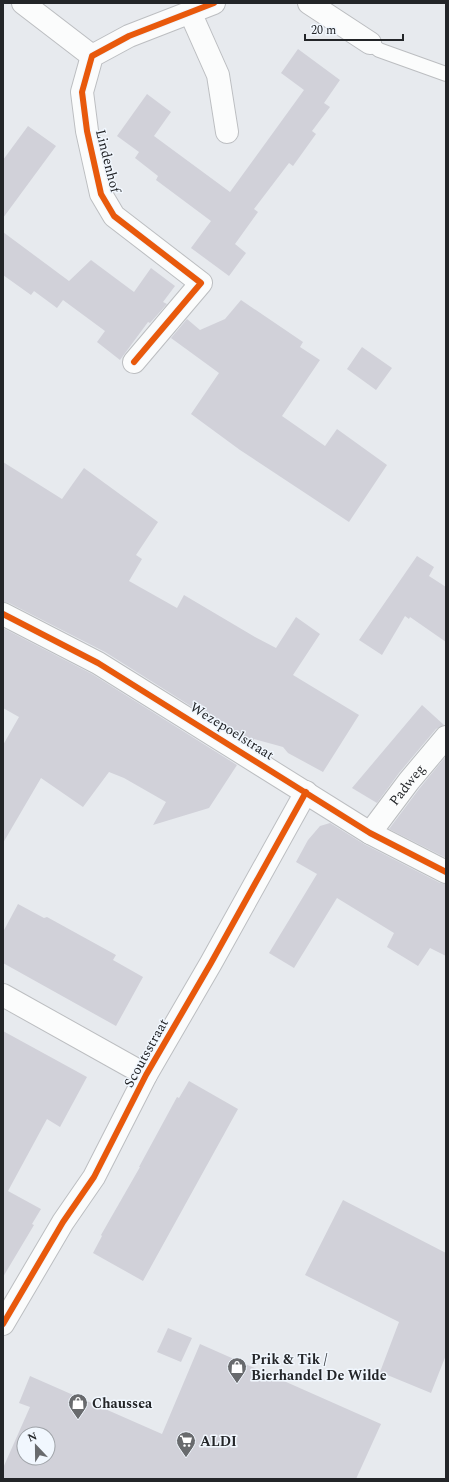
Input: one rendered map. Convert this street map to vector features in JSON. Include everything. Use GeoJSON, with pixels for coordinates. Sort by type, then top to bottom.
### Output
{"type":"FeatureCollection","features":[{"type":"Feature","properties":{"kind":"street"},"geometry":{"type":"LineString","coordinates":[[22,3],[92,56],[129,36],[214,3]]}},
{"type":"Feature","properties":{"kind":"street"},"geometry":{"type":"LineString","coordinates":[[309,3],[370,43]]}},
{"type":"Feature","properties":{"kind":"street"},"geometry":{"type":"LineString","coordinates":[[190,12],[218,75],[227,132]]}},
{"type":"Feature","properties":{"kind":"street","name":"Lindenhof"},"geometry":{"type":"LineString","coordinates":[[92,56],[82,92],[87,131],[101,194],[114,216],[201,283],[134,362]]}},
{"type":"Feature","properties":{"kind":"street","name":"Wezepoelstraat"},"geometry":{"type":"LineString","coordinates":[[3,614],[98,662],[370,833],[446,872]]}},
{"type":"Feature","properties":{"kind":"street","name":"Padweg"},"geometry":{"type":"LineString","coordinates":[[370,833],[409,781],[446,737]]}},
{"type":"Feature","properties":{"kind":"street","name":"Scoutsstraat"},"geometry":{"type":"LineString","coordinates":[[3,1324],[63,1222],[94,1176],[146,1075],[211,963],[306,792]]}},
{"type":"Feature","properties":{"kind":"street","name":"Scoutsstraat"},"geometry":{"type":"LineString","coordinates":[[3,995],[146,1075]]}},
{"type":"Feature","properties":{"kind":"lane"},"geometry":{"type":"LineString","coordinates":[[370,43],[379,50],[446,74]]}},
{"type":"Feature","properties":{"kind":"building"},"geometry":{"type":"Polygon","coordinates":[[[298,49],[340,80],[324,103],[330,107],[312,131],[316,134],[293,166],[289,163],[254,209],[258,212],[235,244],[246,253],[229,276],[191,248],[211,221],[156,180],[158,176],[135,158],[139,152],[117,136],[147,94],[171,112],[154,136],[230,192],[304,90],[281,73],[298,49]]]}},
{"type":"Feature","properties":{"kind":"building"},"geometry":{"type":"Polygon","coordinates":[[[28,126],[56,146],[3,218],[3,160],[28,126]]]}},
{"type":"Feature","properties":{"kind":"building"},"geometry":{"type":"Polygon","coordinates":[[[3,232],[69,281],[91,260],[134,292],[151,268],[175,286],[163,302],[167,304],[150,323],[148,322],[120,360],[97,342],[105,331],[63,300],[57,308],[34,291],[31,295],[3,275],[3,232]]]}},
{"type":"Feature","properties":{"kind":"building"},"geometry":{"type":"Polygon","coordinates":[[[241,300],[303,342],[300,347],[320,360],[282,416],[325,446],[337,429],[387,465],[349,522],[240,450],[191,414],[219,373],[171,338],[187,319],[200,330],[225,319],[241,300]]]}},
{"type":"Feature","properties":{"kind":"building"},"geometry":{"type":"Polygon","coordinates":[[[362,347],[392,368],[376,390],[347,369],[362,347]]]}},
{"type":"Feature","properties":{"kind":"building"},"geometry":{"type":"Polygon","coordinates":[[[3,462],[62,499],[84,468],[158,522],[136,555],[142,559],[129,581],[177,608],[184,595],[276,648],[296,617],[320,634],[293,675],[359,715],[323,772],[288,753],[283,747],[254,739],[251,744],[105,652],[9,603],[3,602],[3,462]]]}},
{"type":"Feature","properties":{"kind":"building"},"geometry":{"type":"Polygon","coordinates":[[[417,556],[434,567],[429,576],[446,587],[446,642],[410,617],[409,619],[405,616],[382,655],[359,640],[417,556]]]}},
{"type":"Feature","properties":{"kind":"building"},"geometry":{"type":"Polygon","coordinates":[[[3,628],[92,674],[237,765],[209,808],[153,825],[166,802],[124,778],[109,772],[83,807],[41,778],[3,843],[3,745],[19,717],[3,708],[3,628]]]}},
{"type":"Feature","properties":{"kind":"building"},"geometry":{"type":"Polygon","coordinates":[[[422,705],[444,725],[436,729],[399,773],[377,803],[352,788],[422,705]]]}},
{"type":"Feature","properties":{"kind":"building"},"geometry":{"type":"Polygon","coordinates":[[[446,756],[446,858],[389,829],[446,756]]]}},
{"type":"Feature","properties":{"kind":"building"},"geometry":{"type":"Polygon","coordinates":[[[330,823],[364,844],[440,883],[446,884],[446,956],[430,948],[418,966],[387,947],[394,933],[337,898],[294,968],[269,953],[317,874],[296,862],[308,840],[320,826],[330,823]]]}},
{"type":"Feature","properties":{"kind":"building"},"geometry":{"type":"Polygon","coordinates":[[[18,904],[44,918],[47,917],[116,955],[113,960],[143,977],[116,1026],[3,963],[3,932],[18,904]]]}},
{"type":"Feature","properties":{"kind":"building"},"geometry":{"type":"Polygon","coordinates":[[[3,1031],[87,1077],[60,1127],[47,1119],[8,1191],[41,1209],[32,1224],[34,1225],[3,1277],[3,1031]]]}},
{"type":"Feature","properties":{"kind":"building"},"geometry":{"type":"Polygon","coordinates":[[[189,1081],[238,1109],[143,1281],[93,1253],[102,1236],[101,1235],[140,1167],[177,1097],[179,1098],[189,1081]]]}},
{"type":"Feature","properties":{"kind":"building"},"geometry":{"type":"Polygon","coordinates":[[[343,1200],[446,1253],[446,1355],[431,1393],[380,1372],[399,1322],[305,1275],[343,1200]]]}},
{"type":"Feature","properties":{"kind":"building"},"geometry":{"type":"Polygon","coordinates":[[[168,1328],[192,1338],[181,1362],[157,1352],[168,1328]]]}},
{"type":"Feature","properties":{"kind":"building"},"geometry":{"type":"Polygon","coordinates":[[[200,1344],[381,1424],[356,1479],[3,1479],[3,1468],[16,1439],[16,1466],[56,1466],[56,1426],[22,1426],[30,1407],[19,1403],[30,1376],[162,1434],[200,1344]]]}},
{"type":"Feature","properties":{"kind":"cycle path"},"geometry":{"type":"LineString","coordinates":[[134,362],[201,283],[114,216],[101,194],[87,131],[82,92],[92,56],[129,36],[214,3]]}},
{"type":"Feature","properties":{"kind":"cycle path"},"geometry":{"type":"LineString","coordinates":[[3,614],[98,663],[370,833],[446,872]]}},
{"type":"Feature","properties":{"kind":"cycle path"},"geometry":{"type":"LineString","coordinates":[[3,1324],[63,1222],[94,1177],[146,1075],[211,963],[306,792]]}},
{"type":"Feature","properties":{"kind":"place","name":"Prik & Tik / Bierhandel De Wilde"},"geometry":{"type":"Point","coordinates":[237,1384]}},
{"type":"Feature","properties":{"kind":"place","name":"Chaussea"},"geometry":{"type":"Point","coordinates":[78,1420]}},
{"type":"Feature","properties":{"kind":"place","name":"ALDI"},"geometry":{"type":"Point","coordinates":[186,1458]}}]}
